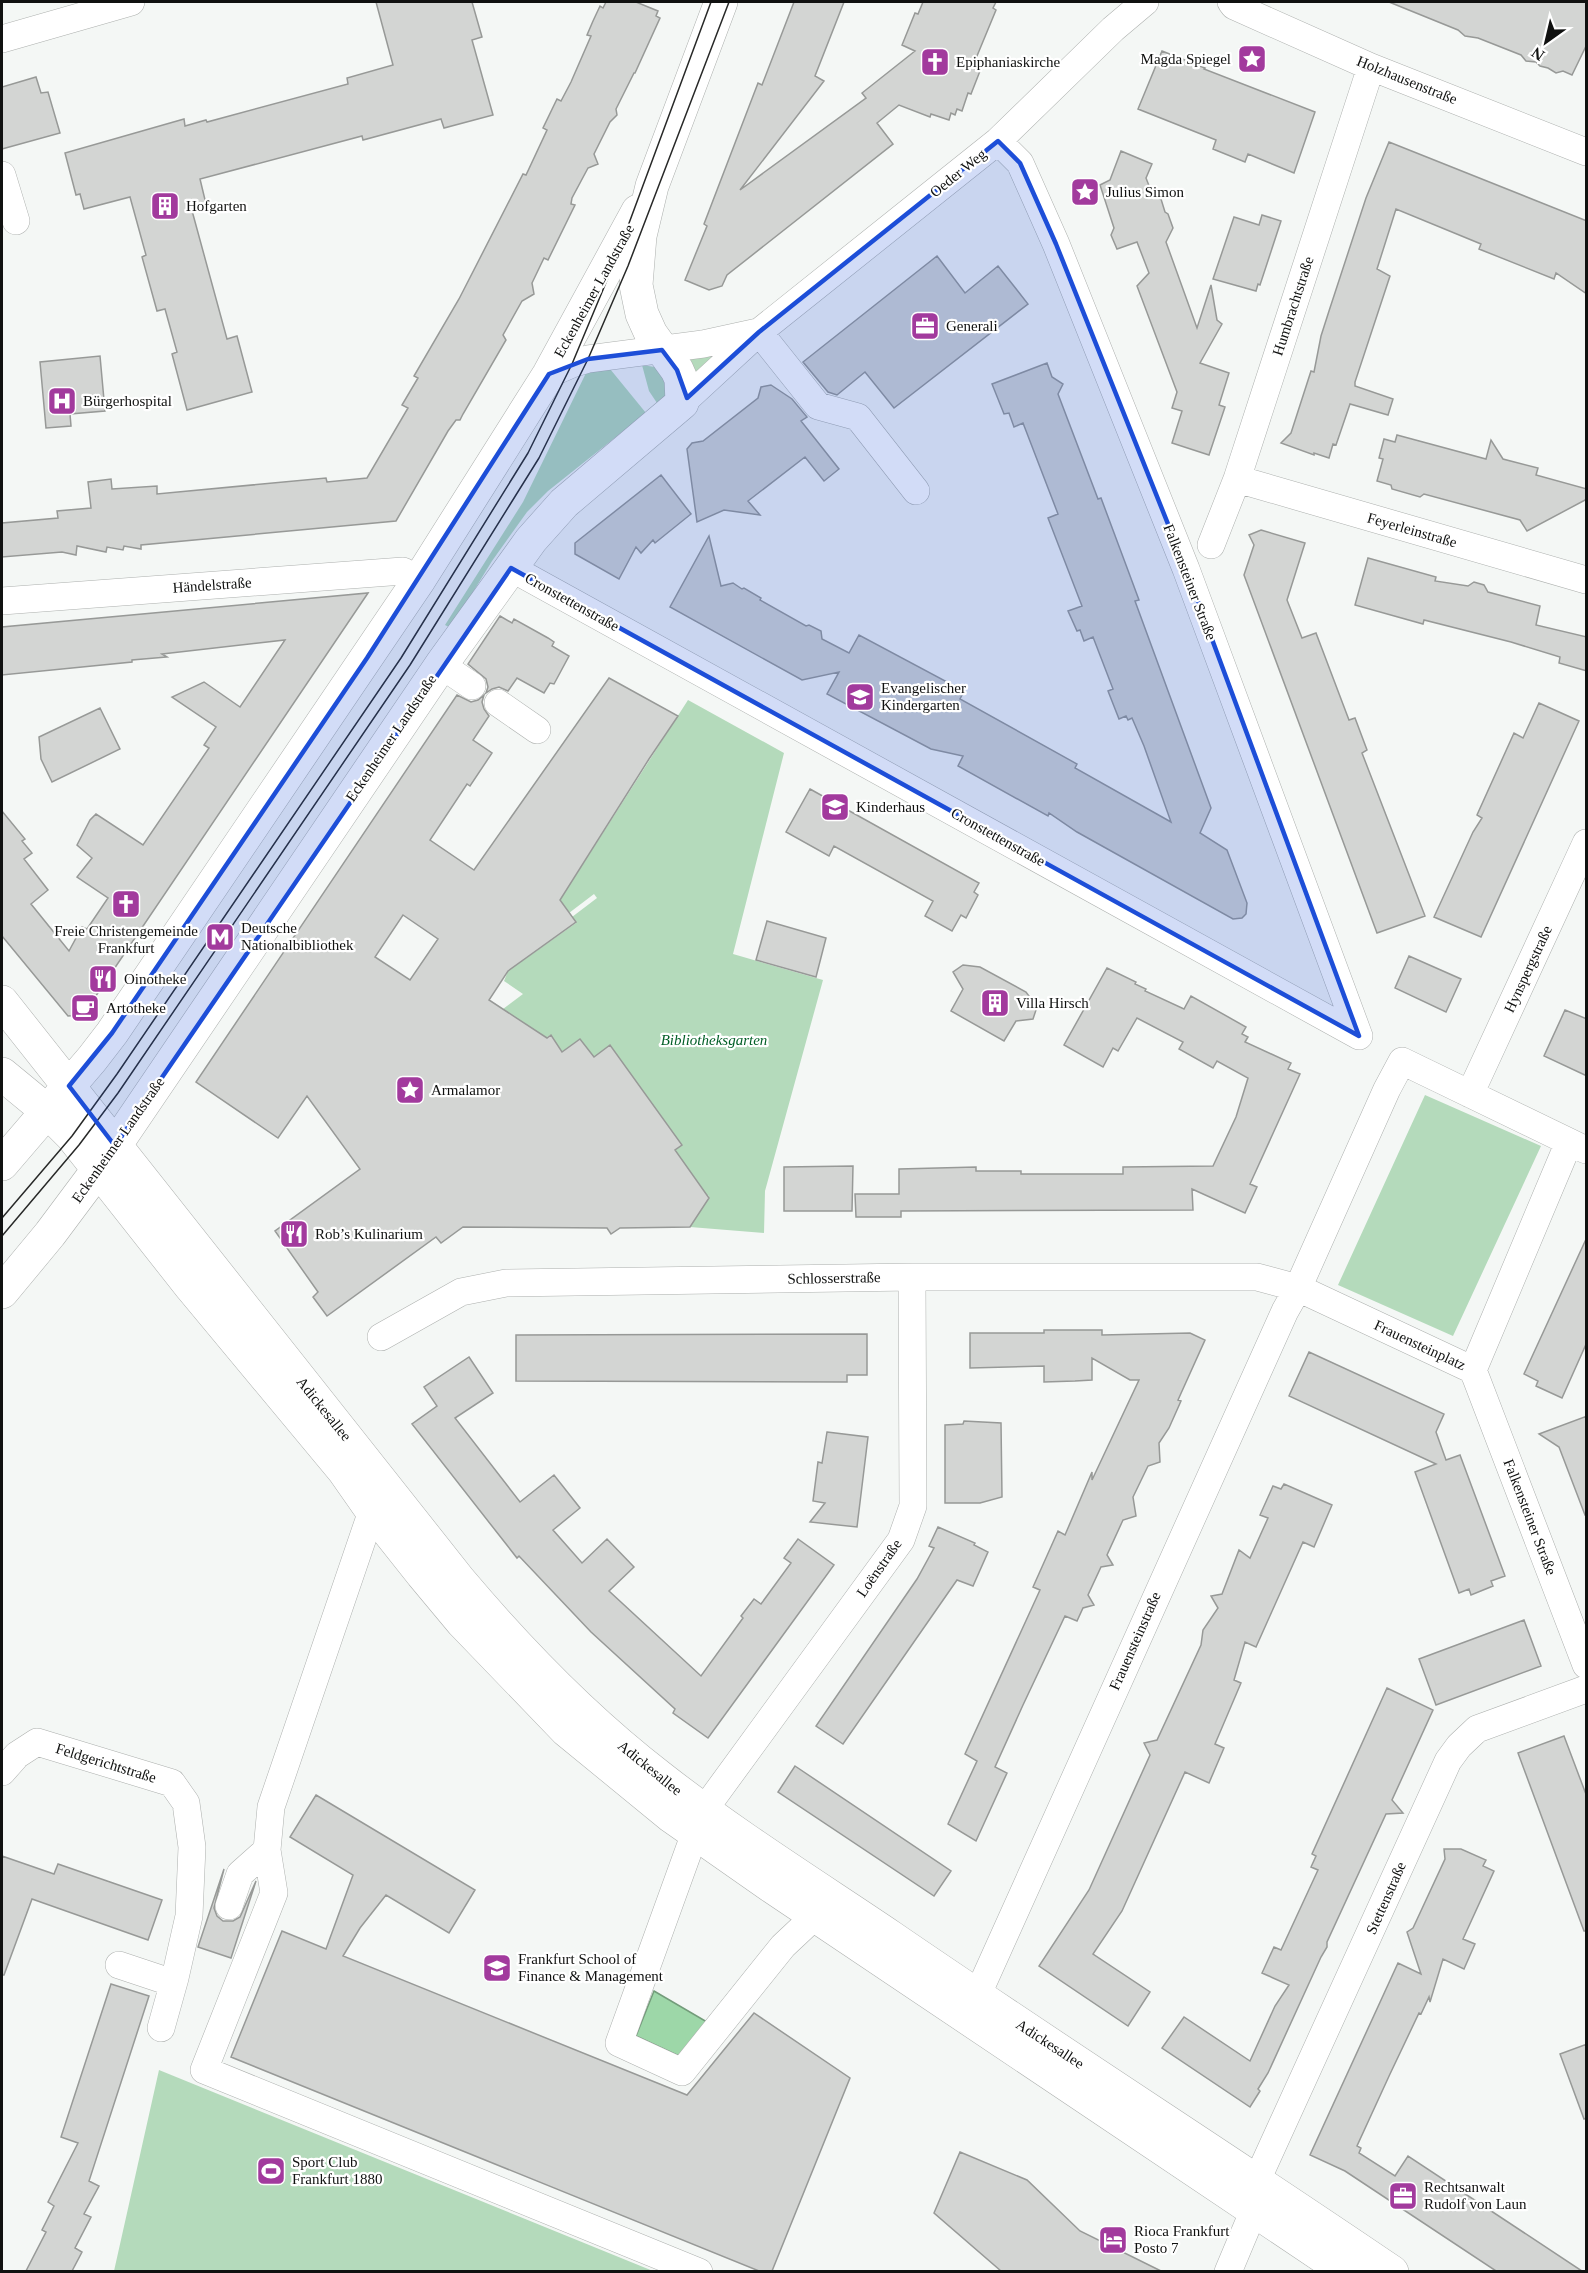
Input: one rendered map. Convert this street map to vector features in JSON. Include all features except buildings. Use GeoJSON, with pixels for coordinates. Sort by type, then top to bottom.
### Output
{"type":"FeatureCollection","features":[{"type":"Feature","properties":{"kind":"main road","name":"Eckenheimer Landstraße"},"geometry":{"type":"LineString","coordinates":[[2,1292],[50,1234],[107,1157],[441,665],[511,568],[564,503],[682,403],[681,379],[677,370],[651,334],[642,314],[636,285],[640,236],[652,186],[721,2]]}},
{"type":"Feature","properties":{"kind":"main road","name":"Eckenheimer Landstraße"},"geometry":{"type":"LineString","coordinates":[[2,1164],[112,1033],[419,580],[549,374],[652,186]]}},
{"type":"Feature","properties":{"kind":"main road","name":"Adickesallee"},"geometry":{"type":"LineString","coordinates":[[2,1002],[69,1086],[107,1157],[191,1287],[344,1471],[372,1511],[462,1622],[566,1730],[671,1816],[699,1822],[977,1996],[1255,2195],[1346,2271]]}},
{"type":"Feature","properties":{"kind":"main road","name":"Adickesallee"},"geometry":{"type":"LineString","coordinates":[[2,1074],[72,1136],[107,1157],[494,1621],[532,1662],[612,1737],[658,1776],[699,1822],[815,1916],[1255,2195],[1392,2271]]}},
{"type":"Feature","properties":{"kind":"street"},"geometry":{"type":"LineString","coordinates":[[2,39],[131,2]]}},
{"type":"Feature","properties":{"kind":"street","name":"Oeder Weg"},"geometry":{"type":"LineString","coordinates":[[682,403],[759,332],[998,141],[1113,29],[1145,2]]}},
{"type":"Feature","properties":{"kind":"street","name":"Holzhausenstraße"},"geometry":{"type":"LineString","coordinates":[[1231,2],[1234,6],[1371,66],[1587,152]]}},
{"type":"Feature","properties":{"kind":"street","name":"Humbrachtstraße"},"geometry":{"type":"LineString","coordinates":[[1211,545],[1237,479],[1371,66]]}},
{"type":"Feature","properties":{"kind":"street","name":"Falkensteiner Straße"},"geometry":{"type":"LineString","coordinates":[[998,141],[1020,163],[1060,254],[1186,569],[1359,1036]]}},
{"type":"Feature","properties":{"kind":"street"},"geometry":{"type":"LineString","coordinates":[[2,175],[16,221]]}},
{"type":"Feature","properties":{"kind":"street"},"geometry":{"type":"LineString","coordinates":[[759,332],[818,406],[858,417],[916,491]]}},
{"type":"Feature","properties":{"kind":"street","name":"Oeder Weg"},"geometry":{"type":"LineString","coordinates":[[549,374],[588,359],[702,344],[759,332]]}},
{"type":"Feature","properties":{"kind":"street","name":"Feyerleinstraße"},"geometry":{"type":"LineString","coordinates":[[1237,479],[1587,580]]}},
{"type":"Feature","properties":{"kind":"street","name":"Cronstettenstraße"},"geometry":{"type":"LineString","coordinates":[[511,568],[1359,1036]]}},
{"type":"Feature","properties":{"kind":"street","name":"Händelstraße"},"geometry":{"type":"LineString","coordinates":[[2,600],[403,571],[419,580]]}},
{"type":"Feature","properties":{"kind":"street"},"geometry":{"type":"LineString","coordinates":[[441,665],[472,686]]}},
{"type":"Feature","properties":{"kind":"street"},"geometry":{"type":"LineString","coordinates":[[498,703],[537,730]]}},
{"type":"Feature","properties":{"kind":"street","name":"Hynspergstraße"},"geometry":{"type":"LineString","coordinates":[[1470,1094],[1587,843]]}},
{"type":"Feature","properties":{"kind":"street","name":"Frauensteinplatz"},"geometry":{"type":"LineString","coordinates":[[1402,1061],[1470,1094],[1578,1146],[1473,1370],[1298,1288],[1387,1089],[1402,1061]]}},
{"type":"Feature","properties":{"kind":"street","name":"Schlosserstraße"},"geometry":{"type":"LineString","coordinates":[[381,1338],[461,1292],[506,1283],[912,1277],[1257,1277],[1298,1288]]}},
{"type":"Feature","properties":{"kind":"street","name":"Loënstraße"},"geometry":{"type":"LineString","coordinates":[[815,1916],[783,1946],[682,2072],[619,2043],[699,1822],[901,1540],[913,1506],[912,1277]]}},
{"type":"Feature","properties":{"kind":"street","name":"Frauensteinstraße"},"geometry":{"type":"LineString","coordinates":[[977,1996],[1126,1660],[1285,1311],[1298,1288]]}},
{"type":"Feature","properties":{"kind":"street","name":"Falkensteiner Straße"},"geometry":{"type":"LineString","coordinates":[[1473,1370],[1587,1665]]}},
{"type":"Feature","properties":{"kind":"street"},"geometry":{"type":"LineString","coordinates":[[372,1511],[271,1807],[267,1850],[274,1893],[204,2070],[699,2271]]}},
{"type":"Feature","properties":{"kind":"street","name":"Stettenstraße"},"geometry":{"type":"LineString","coordinates":[[1255,2195],[1448,1761],[1459,1746],[1477,1729],[1587,1689]]}},
{"type":"Feature","properties":{"kind":"street","name":"Feldgerichtstraße"},"geometry":{"type":"LineString","coordinates":[[9,1763],[37,1742],[172,1783],[186,1803],[192,1847],[189,1916],[161,2028]]}},
{"type":"Feature","properties":{"kind":"street"},"geometry":{"type":"LineString","coordinates":[[229,1906],[240,1874],[267,1850]]}},
{"type":"Feature","properties":{"kind":"street"},"geometry":{"type":"LineString","coordinates":[[119,1965],[173,1983]]}},
{"type":"Feature","properties":{"kind":"street"},"geometry":{"type":"LineString","coordinates":[[1228,2271],[1255,2195]]}},
{"type":"Feature","properties":{"kind":"highlighted area"},"geometry":{"type":"Polygon","coordinates":[[[998,141],[1020,163],[1056,244],[1186,569],[1359,1036],[511,568],[115,1146],[69,1086],[112,1033],[367,658],[549,374],[588,359],[662,350],[677,370],[687,398],[759,332],[998,141]]]}},
{"type":"Feature","properties":{"kind":"green space"},"geometry":{"type":"Polygon","coordinates":[[[710,356],[712,359],[688,381],[678,358],[710,356]]]}},
{"type":"Feature","properties":{"kind":"green space"},"geometry":{"type":"Polygon","coordinates":[[[606,364],[646,413],[548,491],[527,512],[492,561],[451,628],[445,625],[523,502],[587,371],[606,364]]]}},
{"type":"Feature","properties":{"kind":"green space"},"geometry":{"type":"Polygon","coordinates":[[[642,365],[661,368],[672,389],[659,406],[649,391],[642,365]]]}},
{"type":"Feature","properties":{"kind":"green space","name":"Bibliotheksgarten"},"geometry":{"type":"Polygon","coordinates":[[[688,700],[784,753],[733,954],[823,980],[765,1191],[764,1233],[690,1227],[709,1196],[654,1165],[682,1145],[610,1046],[594,1057],[580,1039],[562,1052],[550,1035],[531,1049],[503,1009],[523,994],[504,981],[508,971],[576,923],[572,917],[597,898],[594,894],[569,913],[560,900],[688,700]]]}},
{"type":"Feature","properties":{"kind":"green space"},"geometry":{"type":"Polygon","coordinates":[[[1425,1095],[1541,1146],[1453,1336],[1338,1285],[1425,1095]]]}},
{"type":"Feature","properties":{"kind":"green space","name":"Sport Club Frankfurt 1880"},"geometry":{"type":"Polygon","coordinates":[[[159,2070],[653,2271],[114,2271],[159,2070]]]}},
{"type":"Feature","properties":{"kind":"shaded area"},"geometry":{"type":"Polygon","coordinates":[[[654,1991],[707,2022],[679,2056],[636,2036],[654,1991]]]}},
{"type":"Feature","properties":{"kind":"tram line"},"geometry":{"type":"LineString","coordinates":[[2,1218],[72,1136],[117,1074],[401,658],[528,453],[572,364],[615,261],[711,2]]}},
{"type":"Feature","properties":{"kind":"tram line"},"geometry":{"type":"LineString","coordinates":[[2,1236],[79,1145],[118,1093],[410,665],[539,458],[588,359],[628,266],[729,2]]}},
{"type":"Feature","properties":{"kind":"place","name":"Magda Spiegel"},"geometry":{"type":"Point","coordinates":[1252,59]}},
{"type":"Feature","properties":{"kind":"place","name":"Epiphaniaskirche"},"geometry":{"type":"Point","coordinates":[935,62]}},
{"type":"Feature","properties":{"kind":"place","name":"Julius Simon"},"geometry":{"type":"Point","coordinates":[1085,192]}},
{"type":"Feature","properties":{"kind":"place","name":"Hofgarten"},"geometry":{"type":"Point","coordinates":[165,206]}},
{"type":"Feature","properties":{"kind":"place","name":"Generali"},"geometry":{"type":"Point","coordinates":[925,326]}},
{"type":"Feature","properties":{"kind":"place","name":"Bürgerhospital"},"geometry":{"type":"Point","coordinates":[62,401]}},
{"type":"Feature","properties":{"kind":"place","name":"Evangelischer Kindergarten"},"geometry":{"type":"Point","coordinates":[860,697]}},
{"type":"Feature","properties":{"kind":"place","name":"Kinderhaus"},"geometry":{"type":"Point","coordinates":[835,807]}},
{"type":"Feature","properties":{"kind":"place","name":"Freie Christengemeinde Frankfurt"},"geometry":{"type":"Point","coordinates":[126,904]}},
{"type":"Feature","properties":{"kind":"place","name":"Deutsche Nationalbibliothek"},"geometry":{"type":"Point","coordinates":[220,937]}},
{"type":"Feature","properties":{"kind":"place","name":"Oinotheke"},"geometry":{"type":"Point","coordinates":[103,979]}},
{"type":"Feature","properties":{"kind":"place","name":"Villa Hirsch"},"geometry":{"type":"Point","coordinates":[995,1003]}},
{"type":"Feature","properties":{"kind":"place","name":"Artotheke"},"geometry":{"type":"Point","coordinates":[85,1008]}},
{"type":"Feature","properties":{"kind":"place","name":"Armalamor"},"geometry":{"type":"Point","coordinates":[410,1090]}},
{"type":"Feature","properties":{"kind":"place","name":"Rob’s Kulinarium"},"geometry":{"type":"Point","coordinates":[294,1234]}},
{"type":"Feature","properties":{"kind":"place","name":"Frankfurt School of Finance & Management"},"geometry":{"type":"Point","coordinates":[497,1968]}},
{"type":"Feature","properties":{"kind":"place","name":"Sport Club Frankfurt 1880"},"geometry":{"type":"Point","coordinates":[271,2171]}},
{"type":"Feature","properties":{"kind":"place","name":"Rechtsanwalt Rudolf von Laun"},"geometry":{"type":"Point","coordinates":[1403,2196]}},
{"type":"Feature","properties":{"kind":"place","name":"Rioca Frankfurt Posto 7"},"geometry":{"type":"Point","coordinates":[1113,2240]}}]}
